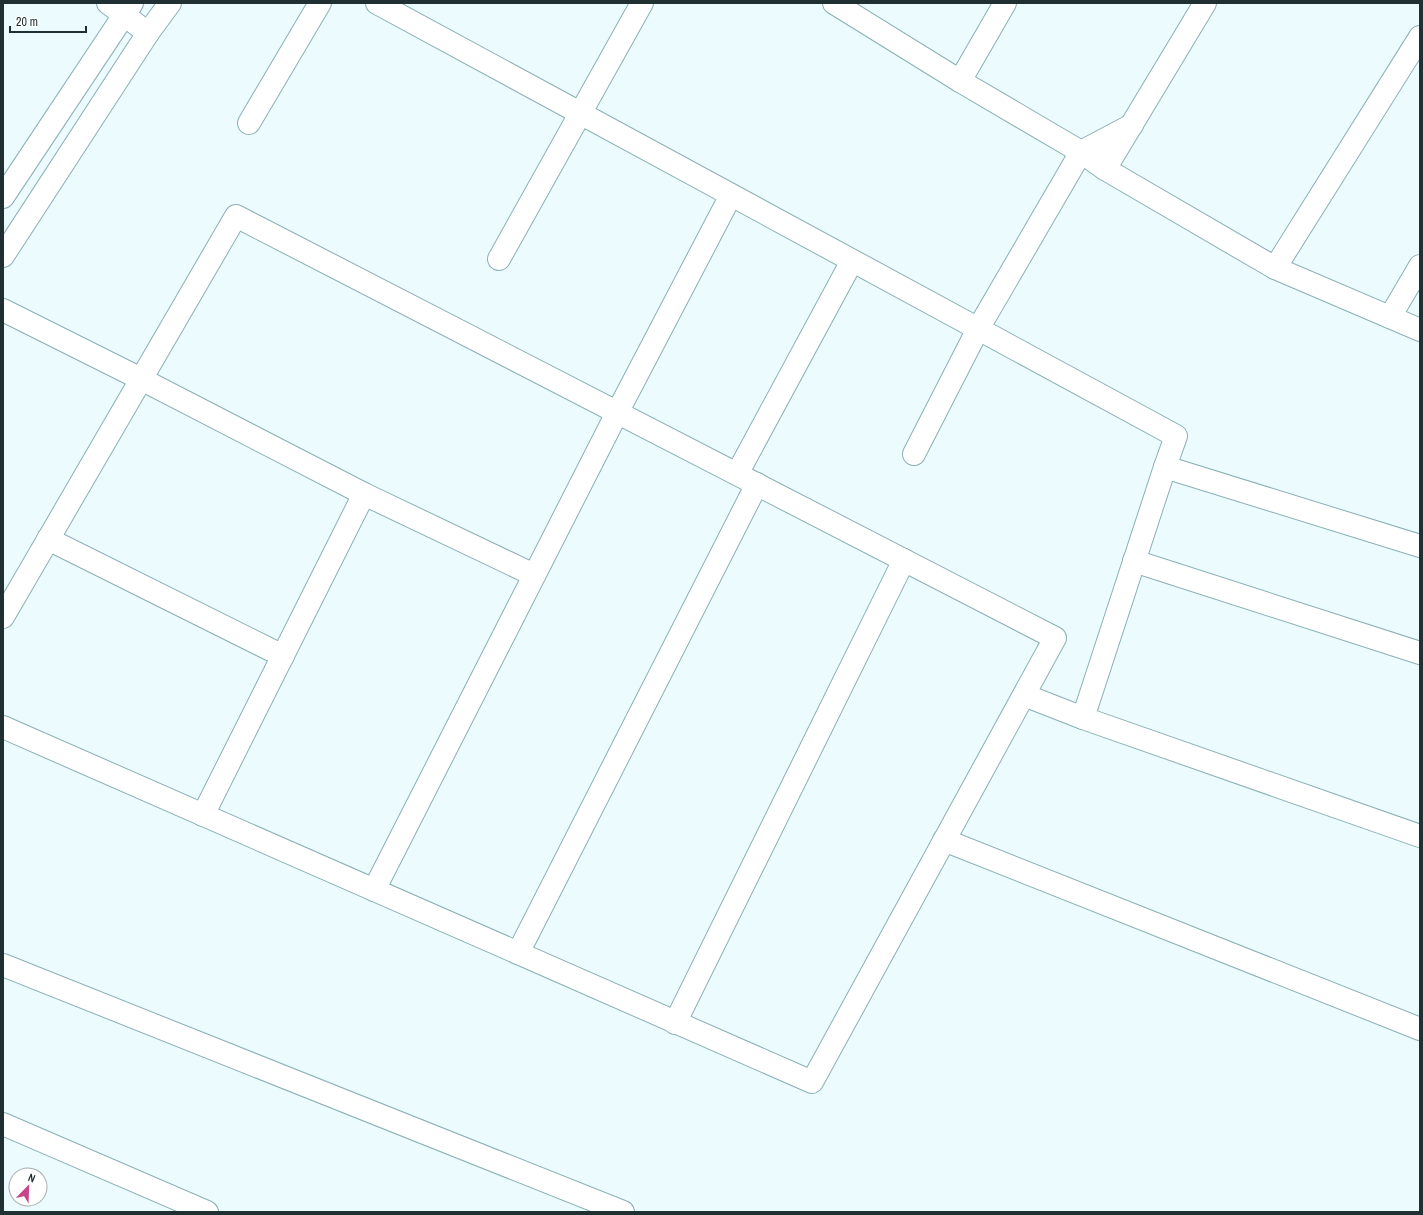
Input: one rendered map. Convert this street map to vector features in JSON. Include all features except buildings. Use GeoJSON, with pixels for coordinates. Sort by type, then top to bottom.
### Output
{"type":"FeatureCollection","features":[{"type":"Feature","properties":{"kind":"street"},"geometry":{"type":"LineString","coordinates":[[3,256],[148,33],[170,3]]}},
{"type":"Feature","properties":{"kind":"street"},"geometry":{"type":"LineString","coordinates":[[249,123],[320,3]]}},
{"type":"Feature","properties":{"kind":"street"},"geometry":{"type":"LineString","coordinates":[[378,3],[1176,436],[1083,718]]}},
{"type":"Feature","properties":{"kind":"street"},"geometry":{"type":"LineString","coordinates":[[499,259],[642,3]]}},
{"type":"Feature","properties":{"kind":"street"},"geometry":{"type":"LineString","coordinates":[[834,3],[960,81],[1081,152],[1105,169],[1274,268],[1420,330]]}},
{"type":"Feature","properties":{"kind":"street"},"geometry":{"type":"LineString","coordinates":[[960,81],[1005,3]]}},
{"type":"Feature","properties":{"kind":"street"},"geometry":{"type":"LineString","coordinates":[[1105,169],[1205,3]]}},
{"type":"Feature","properties":{"kind":"street"},"geometry":{"type":"LineString","coordinates":[[3,197],[121,7],[148,33]]}},
{"type":"Feature","properties":{"kind":"street"},"geometry":{"type":"LineString","coordinates":[[1274,268],[1420,37]]}},
{"type":"Feature","properties":{"kind":"street"},"geometry":{"type":"LineString","coordinates":[[914,454],[978,329],[1081,152],[1132,125]]}},
{"type":"Feature","properties":{"kind":"street"},"geometry":{"type":"LineString","coordinates":[[374,890],[534,575],[731,195]]}},
{"type":"Feature","properties":{"kind":"street"},"geometry":{"type":"LineString","coordinates":[[3,617],[236,216],[1055,638],[812,1082],[3,727]]}},
{"type":"Feature","properties":{"kind":"street"},"geometry":{"type":"LineString","coordinates":[[737,474],[852,261]]}},
{"type":"Feature","properties":{"kind":"street"},"geometry":{"type":"LineString","coordinates":[[1390,317],[1420,266]]}},
{"type":"Feature","properties":{"kind":"street"},"geometry":{"type":"LineString","coordinates":[[3,310],[364,494],[534,575]]}},
{"type":"Feature","properties":{"kind":"street"},"geometry":{"type":"LineString","coordinates":[[1165,467],[1420,546]]}},
{"type":"Feature","properties":{"kind":"street"},"geometry":{"type":"LineString","coordinates":[[518,953],[757,484]]}},
{"type":"Feature","properties":{"kind":"street"},"geometry":{"type":"LineString","coordinates":[[203,815],[364,494]]}},
{"type":"Feature","properties":{"kind":"street"},"geometry":{"type":"LineString","coordinates":[[48,539],[283,656]]}},
{"type":"Feature","properties":{"kind":"street"},"geometry":{"type":"LineString","coordinates":[[675,1023],[904,560]]}},
{"type":"Feature","properties":{"kind":"street"},"geometry":{"type":"LineString","coordinates":[[1134,561],[1420,654]]}},
{"type":"Feature","properties":{"kind":"street"},"geometry":{"type":"LineString","coordinates":[[1024,695],[1083,718],[1420,836]]}},
{"type":"Feature","properties":{"kind":"street"},"geometry":{"type":"LineString","coordinates":[[944,840],[1420,1028]]}},
{"type":"Feature","properties":{"kind":"street"},"geometry":{"type":"LineString","coordinates":[[3,965],[623,1212]]}},
{"type":"Feature","properties":{"kind":"street"},"geometry":{"type":"LineString","coordinates":[[3,1124],[207,1212]]}}]}
